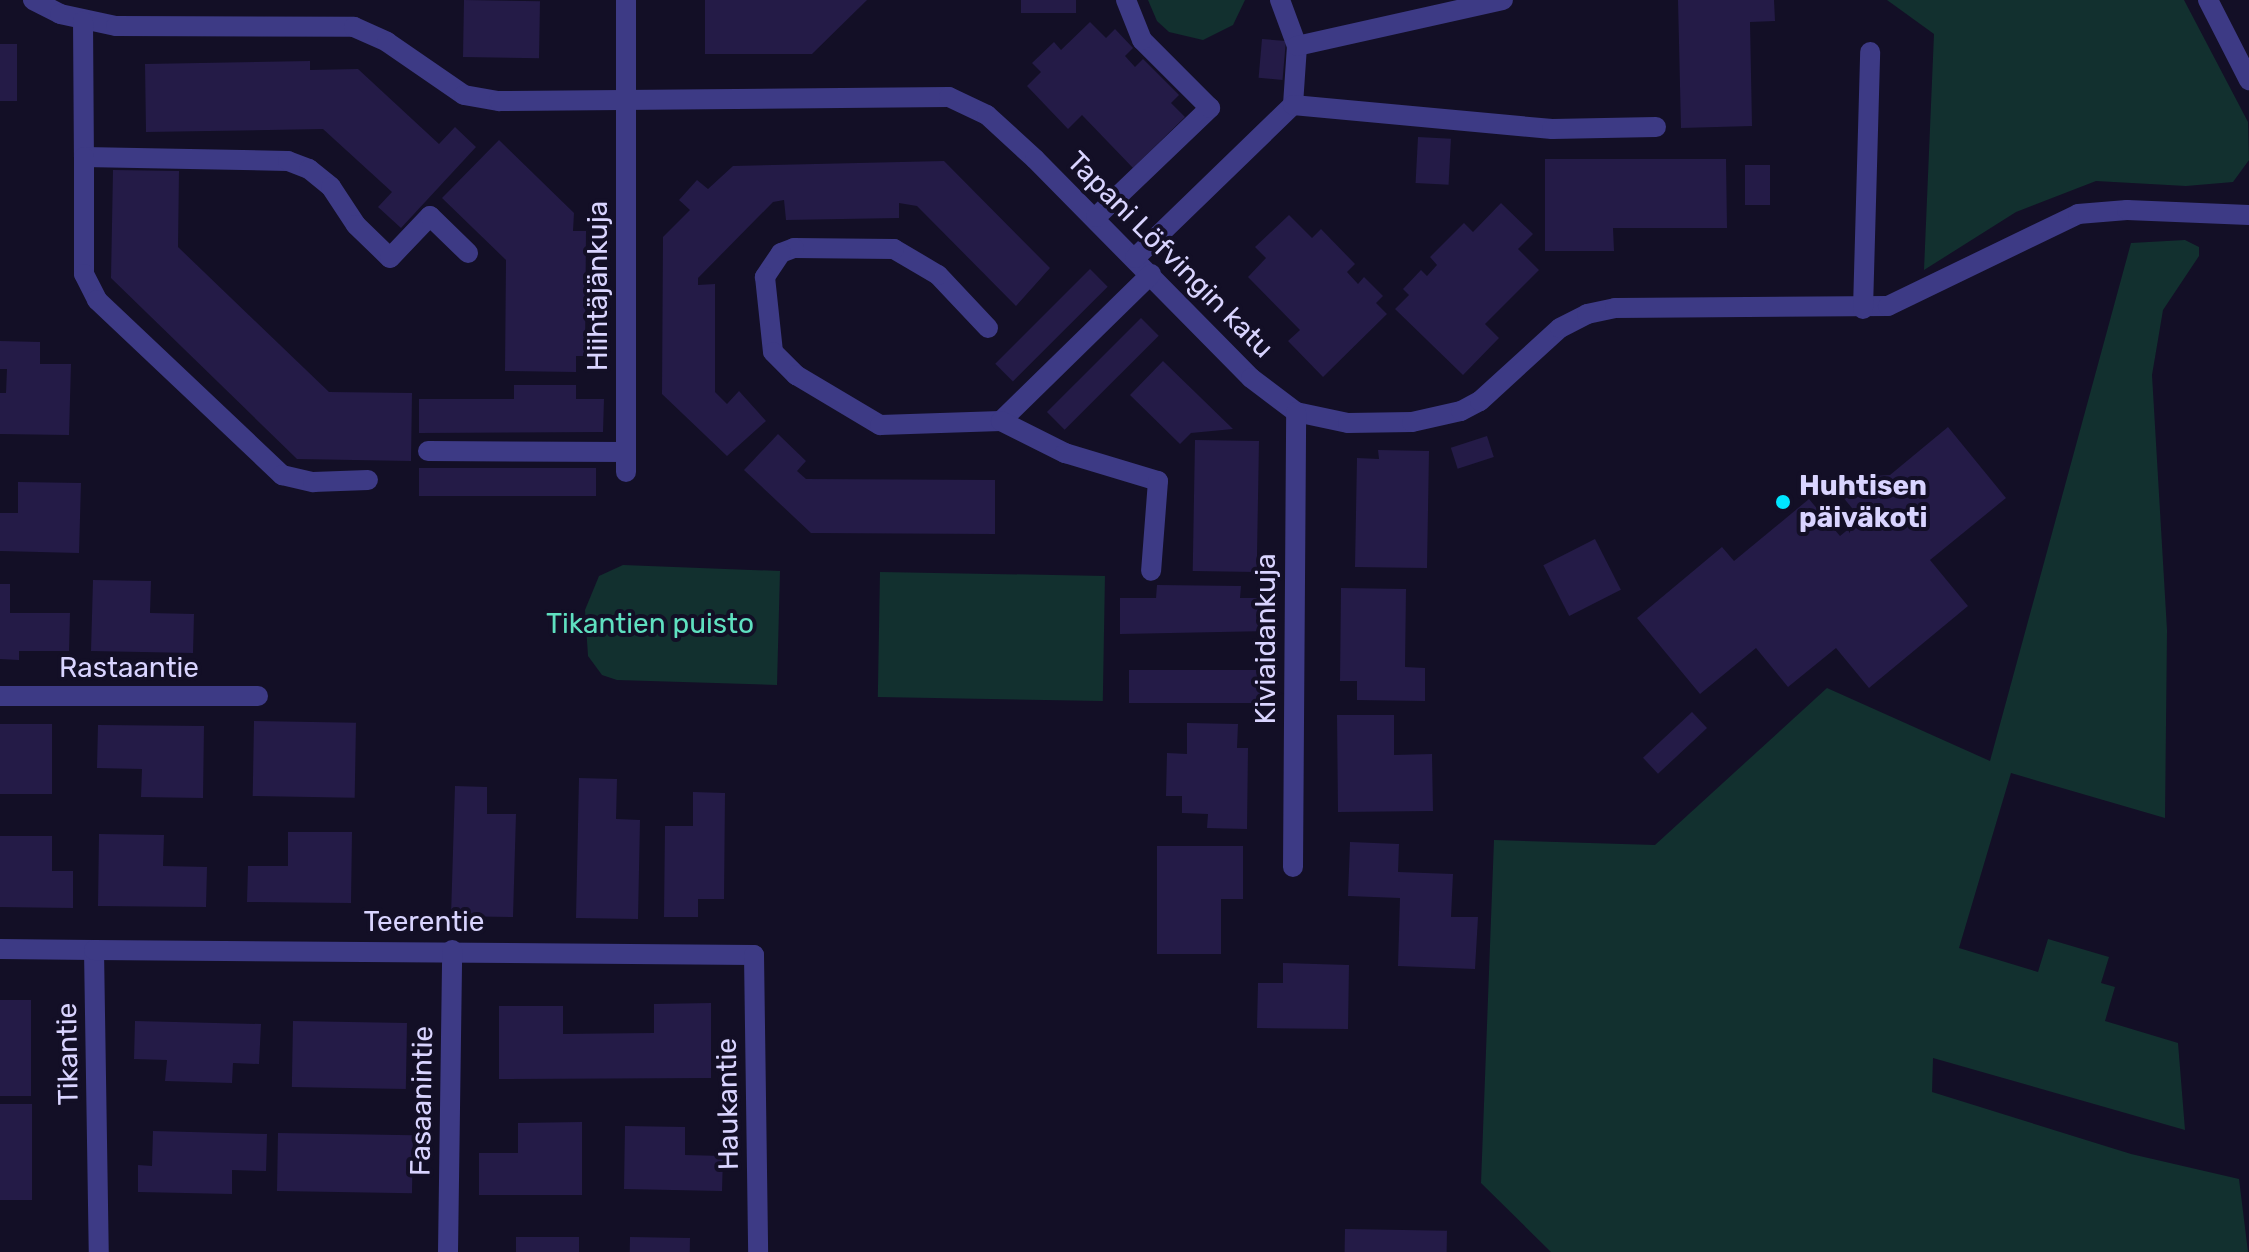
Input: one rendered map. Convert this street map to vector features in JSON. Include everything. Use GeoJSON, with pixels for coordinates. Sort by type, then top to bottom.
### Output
{"type":"FeatureCollection","features":[{"type":"Feature","properties":{"kind":"street","name":"Tapani Löfvingin katu"},"geometry":{"type":"LineString","coordinates":[[33,0],[83,21],[116,26],[354,27],[387,42],[464,95],[499,101],[949,97],[987,115],[1096,217],[1251,378],[1296,412],[1348,423],[1441,418],[1480,401],[1560,328],[1587,314],[1615,308],[1863,309],[1905,300],[2014,241],[2078,214],[2127,210],[2249,215]]}},
{"type":"Feature","properties":{"kind":"street","name":"Hiihtäjänkuja"},"geometry":{"type":"LineString","coordinates":[[428,451],[626,462],[626,0]]}},
{"type":"Feature","properties":{"kind":"street"},"geometry":{"type":"LineString","coordinates":[[1096,217],[1210,108],[1142,40],[1126,0]]}},
{"type":"Feature","properties":{"kind":"street"},"geometry":{"type":"LineString","coordinates":[[1135,258],[1293,105],[1297,46],[1280,0]]}},
{"type":"Feature","properties":{"kind":"street"},"geometry":{"type":"LineString","coordinates":[[1297,46],[1503,0]]}},
{"type":"Feature","properties":{"kind":"street"},"geometry":{"type":"LineString","coordinates":[[2208,0],[2249,80]]}},
{"type":"Feature","properties":{"kind":"street"},"geometry":{"type":"LineString","coordinates":[[83,21],[84,274],[97,300],[282,475],[313,482],[368,480]]}},
{"type":"Feature","properties":{"kind":"street"},"geometry":{"type":"LineString","coordinates":[[1863,309],[1870,52]]}},
{"type":"Feature","properties":{"kind":"street"},"geometry":{"type":"LineString","coordinates":[[1293,105],[1552,129],[1656,127]]}},
{"type":"Feature","properties":{"kind":"street"},"geometry":{"type":"LineString","coordinates":[[84,157],[288,161],[309,169],[331,187],[356,225],[390,258],[430,216],[468,253]]}},
{"type":"Feature","properties":{"kind":"street"},"geometry":{"type":"LineString","coordinates":[[988,328],[938,275],[894,249],[794,248],[781,253],[765,277],[773,352],[814,387],[880,425],[1001,421],[1065,453],[1158,481],[1151,571]]}},
{"type":"Feature","properties":{"kind":"street"},"geometry":{"type":"LineString","coordinates":[[1001,421],[1151,274]]}},
{"type":"Feature","properties":{"kind":"street","name":"Kiviaidankuja"},"geometry":{"type":"LineString","coordinates":[[1293,867],[1296,412]]}},
{"type":"Feature","properties":{"kind":"street","name":"Rastaantie"},"geometry":{"type":"LineString","coordinates":[[0,696],[258,696]]}},
{"type":"Feature","properties":{"kind":"street"},"geometry":{"type":"LineString","coordinates":[[0,949],[94,950]]}},
{"type":"Feature","properties":{"kind":"street","name":"Teerentie"},"geometry":{"type":"LineString","coordinates":[[94,950],[452,950],[754,955]]}},
{"type":"Feature","properties":{"kind":"street","name":"Tikantie"},"geometry":{"type":"LineString","coordinates":[[94,950],[99,1252]]}},
{"type":"Feature","properties":{"kind":"street","name":"Fasaanintie"},"geometry":{"type":"LineString","coordinates":[[448,1252],[452,950]]}},
{"type":"Feature","properties":{"kind":"street","name":"Haukantie"},"geometry":{"type":"LineString","coordinates":[[754,955],[758,1252]]}},
{"type":"Feature","properties":{"kind":"green space"},"geometry":{"type":"Polygon","coordinates":[[[1148,0],[1245,0],[1233,25],[1203,40],[1169,32],[1157,21],[1148,0]]]}},
{"type":"Feature","properties":{"kind":"green space"},"geometry":{"type":"Polygon","coordinates":[[[1887,0],[2184,0],[2248,122],[2249,160],[2233,182],[2186,186],[2096,181],[2016,212],[1924,270],[1934,34],[1887,0]]]}},
{"type":"Feature","properties":{"kind":"green space"},"geometry":{"type":"Polygon","coordinates":[[[2185,240],[2199,247],[2199,256],[2163,310],[2152,375],[2167,630],[2165,818],[2011,773],[1959,948],[2038,972],[2048,939],[2109,957],[2101,983],[2115,987],[2105,1021],[2178,1043],[2185,1130],[1933,1058],[1932,1092],[2131,1154],[2239,1179],[2248,1252],[1551,1252],[1481,1183],[1494,840],[1655,845],[1827,688],[1990,761],[2131,243],[2185,240]]]}},
{"type":"Feature","properties":{"kind":"green space","name":"Tikantien puisto"},"geometry":{"type":"Polygon","coordinates":[[[623,565],[780,571],[777,685],[617,680],[602,675],[588,656],[585,610],[599,576],[623,565]]]}},
{"type":"Feature","properties":{"kind":"green space"},"geometry":{"type":"Polygon","coordinates":[[[880,572],[1105,576],[1103,701],[878,697],[880,572]]]}},
{"type":"Feature","properties":{"kind":"building"},"geometry":{"type":"Polygon","coordinates":[[[464,0],[540,1],[539,58],[463,57],[464,0]]]}},
{"type":"Feature","properties":{"kind":"building"},"geometry":{"type":"Polygon","coordinates":[[[705,0],[867,0],[812,54],[705,54],[705,0]]]}},
{"type":"Feature","properties":{"kind":"building"},"geometry":{"type":"Polygon","coordinates":[[[1021,0],[1076,0],[1076,13],[1021,13],[1021,0]]]}},
{"type":"Feature","properties":{"kind":"building"},"geometry":{"type":"Polygon","coordinates":[[[1678,0],[1774,0],[1775,21],[1750,22],[1752,126],[1681,128],[1678,0]]]}},
{"type":"Feature","properties":{"kind":"building"},"geometry":{"type":"Polygon","coordinates":[[[1090,22],[1106,38],[1115,29],[1133,48],[1125,56],[1135,67],[1143,59],[1179,95],[1171,103],[1185,117],[1133,168],[1082,115],[1068,129],[1027,86],[1041,72],[1032,63],[1054,42],[1061,50],[1090,22]]]}},
{"type":"Feature","properties":{"kind":"building"},"geometry":{"type":"Polygon","coordinates":[[[1262,39],[1286,41],[1283,80],[1259,78],[1262,39]]]}},
{"type":"Feature","properties":{"kind":"building"},"geometry":{"type":"Polygon","coordinates":[[[0,44],[17,44],[17,101],[0,101],[0,44]]]}},
{"type":"Feature","properties":{"kind":"building"},"geometry":{"type":"Polygon","coordinates":[[[310,61],[310,70],[358,69],[439,144],[455,127],[476,147],[401,228],[378,207],[392,192],[323,129],[146,132],[145,64],[310,61]]]}},
{"type":"Feature","properties":{"kind":"building"},"geometry":{"type":"Polygon","coordinates":[[[1418,137],[1451,139],[1449,185],[1416,183],[1418,137]]]}},
{"type":"Feature","properties":{"kind":"building"},"geometry":{"type":"Polygon","coordinates":[[[499,140],[574,213],[573,231],[586,231],[585,356],[576,356],[576,372],[505,371],[506,260],[442,198],[499,140]]]}},
{"type":"Feature","properties":{"kind":"building"},"geometry":{"type":"Polygon","coordinates":[[[1545,159],[1726,159],[1727,228],[1613,228],[1614,251],[1545,251],[1545,159]]]}},
{"type":"Feature","properties":{"kind":"building"},"geometry":{"type":"Polygon","coordinates":[[[944,161],[1050,268],[1016,306],[917,206],[899,203],[899,218],[786,220],[784,200],[773,202],[698,278],[698,285],[715,284],[715,392],[727,404],[739,391],[766,421],[727,456],[662,394],[663,237],[690,210],[679,200],[697,180],[708,189],[733,166],[944,161]]]}},
{"type":"Feature","properties":{"kind":"building"},"geometry":{"type":"Polygon","coordinates":[[[1745,165],[1770,165],[1770,205],[1745,205],[1745,165]]]}},
{"type":"Feature","properties":{"kind":"building"},"geometry":{"type":"Polygon","coordinates":[[[113,170],[179,171],[178,247],[329,392],[412,393],[411,461],[297,459],[111,278],[113,170]]]}},
{"type":"Feature","properties":{"kind":"building"},"geometry":{"type":"Polygon","coordinates":[[[1501,203],[1533,234],[1518,249],[1539,270],[1485,324],[1499,338],[1463,375],[1395,309],[1409,295],[1403,289],[1421,270],[1427,276],[1437,265],[1430,257],[1464,223],[1473,232],[1501,203]]]}},
{"type":"Feature","properties":{"kind":"building"},"geometry":{"type":"Polygon","coordinates":[[[1289,215],[1312,238],[1321,229],[1355,264],[1347,272],[1358,284],[1364,277],[1383,296],[1376,303],[1387,314],[1323,377],[1288,341],[1300,330],[1248,277],[1266,258],[1255,247],[1289,215]]]}},
{"type":"Feature","properties":{"kind":"building"},"geometry":{"type":"Polygon","coordinates":[[[1090,269],[1108,287],[1013,381],[995,364],[1090,269]]]}},
{"type":"Feature","properties":{"kind":"building"},"geometry":{"type":"Polygon","coordinates":[[[1141,318],[1159,336],[1065,430],[1047,412],[1141,318]]]}},
{"type":"Feature","properties":{"kind":"building"},"geometry":{"type":"Polygon","coordinates":[[[0,341],[40,342],[40,364],[71,364],[69,435],[0,434],[0,393],[6,393],[7,369],[0,369],[0,341]]]}},
{"type":"Feature","properties":{"kind":"building"},"geometry":{"type":"Polygon","coordinates":[[[1163,361],[1233,429],[1191,433],[1180,444],[1130,395],[1163,361]]]}},
{"type":"Feature","properties":{"kind":"building"},"geometry":{"type":"Polygon","coordinates":[[[514,385],[576,385],[576,399],[604,399],[603,432],[419,433],[419,399],[514,399],[514,385]]]}},
{"type":"Feature","properties":{"kind":"building"},"geometry":{"type":"Polygon","coordinates":[[[1948,427],[2006,498],[1930,560],[1968,606],[1869,688],[1836,648],[1788,687],[1756,648],[1700,694],[1637,618],[1722,547],[1734,561],[1809,499],[1840,536],[1861,519],[1828,479],[1890,475],[1948,427]]]}},
{"type":"Feature","properties":{"kind":"building"},"geometry":{"type":"Polygon","coordinates":[[[778,434],[806,461],[797,471],[806,479],[995,480],[995,534],[811,533],[744,470],[778,434]]]}},
{"type":"Feature","properties":{"kind":"building"},"geometry":{"type":"Polygon","coordinates":[[[1487,436],[1494,457],[1458,469],[1451,448],[1487,436]]]}},
{"type":"Feature","properties":{"kind":"building"},"geometry":{"type":"Polygon","coordinates":[[[1195,440],[1259,441],[1257,572],[1193,571],[1195,440]]]}},
{"type":"Feature","properties":{"kind":"building"},"geometry":{"type":"Polygon","coordinates":[[[1378,450],[1429,451],[1427,568],[1355,567],[1357,458],[1379,459],[1378,450]]]}},
{"type":"Feature","properties":{"kind":"building"},"geometry":{"type":"Polygon","coordinates":[[[419,468],[596,468],[596,496],[419,496],[419,468]]]}},
{"type":"Feature","properties":{"kind":"building"},"geometry":{"type":"Polygon","coordinates":[[[18,482],[81,483],[79,553],[0,551],[0,513],[18,513],[18,482]]]}},
{"type":"Feature","properties":{"kind":"building"},"geometry":{"type":"Polygon","coordinates":[[[1595,539],[1621,590],[1569,616],[1543,565],[1595,539]]]}},
{"type":"Feature","properties":{"kind":"building"},"geometry":{"type":"Polygon","coordinates":[[[93,580],[151,581],[150,613],[194,614],[193,653],[91,651],[93,580]]]}},
{"type":"Feature","properties":{"kind":"building"},"geometry":{"type":"Polygon","coordinates":[[[0,584],[10,584],[10,613],[70,613],[69,651],[19,651],[19,660],[0,659],[0,584]]]}},
{"type":"Feature","properties":{"kind":"building"},"geometry":{"type":"Polygon","coordinates":[[[1157,585],[1241,586],[1240,598],[1271,598],[1270,631],[1120,634],[1120,598],[1156,598],[1157,585]]]}},
{"type":"Feature","properties":{"kind":"building"},"geometry":{"type":"Polygon","coordinates":[[[1341,588],[1406,589],[1405,667],[1425,668],[1425,701],[1357,700],[1357,681],[1340,681],[1341,588]]]}},
{"type":"Feature","properties":{"kind":"building"},"geometry":{"type":"Polygon","coordinates":[[[1129,670],[1268,670],[1268,703],[1129,703],[1129,670]]]}},
{"type":"Feature","properties":{"kind":"building"},"geometry":{"type":"Polygon","coordinates":[[[1692,712],[1707,728],[1658,774],[1643,758],[1692,712]]]}},
{"type":"Feature","properties":{"kind":"building"},"geometry":{"type":"Polygon","coordinates":[[[1337,715],[1394,715],[1394,755],[1432,754],[1433,811],[1338,812],[1337,715]]]}},
{"type":"Feature","properties":{"kind":"building"},"geometry":{"type":"Polygon","coordinates":[[[254,721],[356,723],[355,798],[253,796],[254,721]]]}},
{"type":"Feature","properties":{"kind":"building"},"geometry":{"type":"Polygon","coordinates":[[[1187,723],[1238,724],[1237,748],[1248,748],[1247,829],[1207,828],[1208,814],[1182,813],[1182,796],[1166,796],[1167,753],[1187,754],[1187,723]]]}},
{"type":"Feature","properties":{"kind":"building"},"geometry":{"type":"Polygon","coordinates":[[[0,724],[52,724],[52,794],[0,794],[0,724]]]}},
{"type":"Feature","properties":{"kind":"building"},"geometry":{"type":"Polygon","coordinates":[[[98,725],[204,726],[203,798],[141,797],[142,769],[97,768],[98,725]]]}},
{"type":"Feature","properties":{"kind":"building"},"geometry":{"type":"Polygon","coordinates":[[[579,778],[617,779],[616,819],[640,820],[638,919],[576,918],[579,778]]]}},
{"type":"Feature","properties":{"kind":"building"},"geometry":{"type":"Polygon","coordinates":[[[455,786],[487,787],[487,814],[516,814],[513,917],[451,916],[455,786]]]}},
{"type":"Feature","properties":{"kind":"building"},"geometry":{"type":"Polygon","coordinates":[[[693,792],[725,793],[724,899],[698,899],[698,917],[664,917],[665,826],[693,826],[693,792]]]}},
{"type":"Feature","properties":{"kind":"building"},"geometry":{"type":"Polygon","coordinates":[[[288,832],[352,832],[351,903],[247,902],[248,866],[288,866],[288,832]]]}},
{"type":"Feature","properties":{"kind":"building"},"geometry":{"type":"Polygon","coordinates":[[[99,834],[164,835],[163,866],[207,867],[206,907],[98,906],[99,834]]]}},
{"type":"Feature","properties":{"kind":"building"},"geometry":{"type":"Polygon","coordinates":[[[0,836],[52,836],[52,871],[73,871],[73,908],[0,907],[0,836]]]}},
{"type":"Feature","properties":{"kind":"building"},"geometry":{"type":"Polygon","coordinates":[[[1350,842],[1399,844],[1398,872],[1453,874],[1451,917],[1478,917],[1475,969],[1398,966],[1400,898],[1348,896],[1350,842]]]}},
{"type":"Feature","properties":{"kind":"building"},"geometry":{"type":"Polygon","coordinates":[[[1157,846],[1243,846],[1243,899],[1221,899],[1221,954],[1157,954],[1157,846]]]}},
{"type":"Feature","properties":{"kind":"building"},"geometry":{"type":"Polygon","coordinates":[[[1283,963],[1349,965],[1348,1029],[1257,1028],[1258,983],[1283,983],[1283,963]]]}},
{"type":"Feature","properties":{"kind":"building"},"geometry":{"type":"Polygon","coordinates":[[[0,1000],[31,1000],[31,1096],[0,1096],[0,1000]]]}},
{"type":"Feature","properties":{"kind":"building"},"geometry":{"type":"Polygon","coordinates":[[[711,1003],[711,1078],[499,1079],[499,1006],[563,1006],[563,1034],[654,1033],[654,1004],[711,1003]]]}},
{"type":"Feature","properties":{"kind":"building"},"geometry":{"type":"Polygon","coordinates":[[[135,1021],[261,1024],[259,1064],[233,1063],[232,1083],[165,1081],[167,1060],[134,1059],[135,1021]]]}},
{"type":"Feature","properties":{"kind":"building"},"geometry":{"type":"Polygon","coordinates":[[[293,1021],[407,1023],[406,1089],[292,1087],[293,1021]]]}},
{"type":"Feature","properties":{"kind":"building"},"geometry":{"type":"Polygon","coordinates":[[[0,1104],[32,1104],[32,1200],[0,1200],[0,1104]]]}},
{"type":"Feature","properties":{"kind":"building"},"geometry":{"type":"Polygon","coordinates":[[[582,1122],[582,1195],[479,1195],[479,1153],[518,1153],[518,1123],[582,1122]]]}},
{"type":"Feature","properties":{"kind":"building"},"geometry":{"type":"Polygon","coordinates":[[[625,1126],[685,1127],[685,1155],[723,1156],[722,1191],[624,1189],[625,1126]]]}},
{"type":"Feature","properties":{"kind":"building"},"geometry":{"type":"Polygon","coordinates":[[[153,1131],[267,1134],[266,1171],[232,1170],[232,1194],[138,1192],[138,1165],[152,1166],[153,1131]]]}},
{"type":"Feature","properties":{"kind":"building"},"geometry":{"type":"Polygon","coordinates":[[[278,1133],[413,1135],[412,1193],[277,1191],[278,1133]]]}},
{"type":"Feature","properties":{"kind":"building"},"geometry":{"type":"Polygon","coordinates":[[[1345,1229],[1447,1231],[1447,1252],[1345,1252],[1345,1229]]]}},
{"type":"Feature","properties":{"kind":"building"},"geometry":{"type":"Polygon","coordinates":[[[516,1237],[579,1237],[579,1252],[516,1252],[516,1237]]]}},
{"type":"Feature","properties":{"kind":"building"},"geometry":{"type":"Polygon","coordinates":[[[630,1237],[690,1238],[690,1252],[630,1252],[630,1237]]]}},
{"type":"Feature","properties":{"kind":"place","name":"Huhtisen päiväkoti"},"geometry":{"type":"Point","coordinates":[1783,502]}}]}
